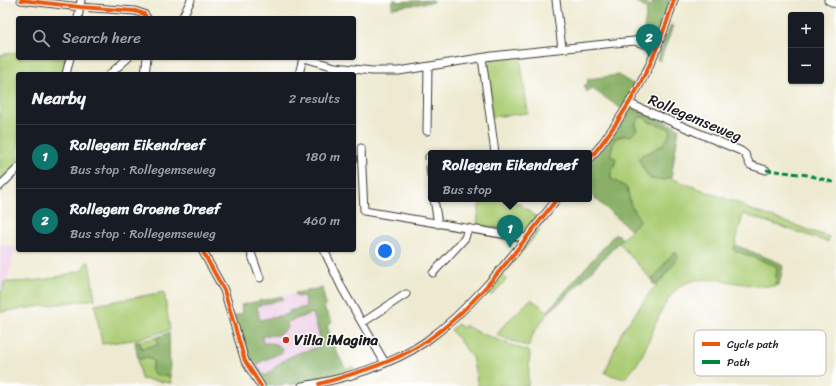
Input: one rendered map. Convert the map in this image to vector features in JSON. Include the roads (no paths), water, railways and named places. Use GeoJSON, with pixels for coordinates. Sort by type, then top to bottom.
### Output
{"type":"FeatureCollection","features":[{"type":"Feature","properties":{"kind":"street"},"geometry":{"type":"LineString","coordinates":[[21,0],[80,4],[135,11],[146,16]]}},
{"type":"Feature","properties":{"kind":"street"},"geometry":{"type":"LineString","coordinates":[[183,16],[191,0]]}},
{"type":"Feature","properties":{"kind":"street"},"geometry":{"type":"LineString","coordinates":[[556,0],[562,48]]}},
{"type":"Feature","properties":{"kind":"street","name":"Rollegemseweg"},"geometry":{"type":"LineString","coordinates":[[592,156],[612,132],[630,104],[658,48],[674,0]]}},
{"type":"Feature","properties":{"kind":"street"},"geometry":{"type":"LineString","coordinates":[[828,0],[836,4]]}},
{"type":"Feature","properties":{"kind":"street"},"geometry":{"type":"LineString","coordinates":[[78,16],[80,4]]}},
{"type":"Feature","properties":{"kind":"street"},"geometry":{"type":"LineString","coordinates":[[310,60],[335,67],[372,71],[399,71],[482,58],[634,41],[651,37],[661,38]]}},
{"type":"Feature","properties":{"kind":"street"},"geometry":{"type":"LineString","coordinates":[[634,41],[658,48]]}},
{"type":"Feature","properties":{"kind":"street"},"geometry":{"type":"LineString","coordinates":[[482,58],[495,150]]}},
{"type":"Feature","properties":{"kind":"street"},"geometry":{"type":"LineString","coordinates":[[66,72],[70,60]]}},
{"type":"Feature","properties":{"kind":"street"},"geometry":{"type":"LineString","coordinates":[[112,72],[126,60]]}},
{"type":"Feature","properties":{"kind":"street"},"geometry":{"type":"LineString","coordinates":[[145,72],[147,60]]}},
{"type":"Feature","properties":{"kind":"street"},"geometry":{"type":"LineString","coordinates":[[300,72],[302,60]]}},
{"type":"Feature","properties":{"kind":"street"},"geometry":{"type":"LineString","coordinates":[[427,131],[428,67]]}},
{"type":"Feature","properties":{"kind":"street","name":"Rollegemseweg"},"geometry":{"type":"LineString","coordinates":[[630,104],[743,152],[750,165],[766,170]]}},
{"type":"Feature","properties":{"kind":"street"},"geometry":{"type":"LineString","coordinates":[[362,148],[364,211],[525,238]]}},
{"type":"Feature","properties":{"kind":"street"},"geometry":{"type":"LineString","coordinates":[[0,186],[16,170]]}},
{"type":"Feature","properties":{"kind":"street"},"geometry":{"type":"LineString","coordinates":[[434,202],[438,224]]}},
{"type":"Feature","properties":{"kind":"street"},"geometry":{"type":"LineString","coordinates":[[302,386],[333,380],[385,363],[425,342],[466,307],[555,202]]}},
{"type":"Feature","properties":{"kind":"street"},"geometry":{"type":"LineString","coordinates":[[433,273],[465,238],[468,228]]}},
{"type":"Feature","properties":{"kind":"street"},"geometry":{"type":"LineString","coordinates":[[203,252],[224,290],[245,361],[261,386]]}},
{"type":"Feature","properties":{"kind":"street"},"geometry":{"type":"LineString","coordinates":[[251,252],[260,278]]}},
{"type":"Feature","properties":{"kind":"street"},"geometry":{"type":"LineString","coordinates":[[325,252],[342,288],[385,363]]}},
{"type":"Feature","properties":{"kind":"street"},"geometry":{"type":"LineString","coordinates":[[362,323],[406,294]]}},
{"type":"Feature","properties":{"kind":"place","name":"Rollegem Groene Dreef"},"geometry":{"type":"Point","coordinates":[649,57]}},
{"type":"Feature","properties":{"kind":"place","name":"Rollegem Eikendreef"},"geometry":{"type":"Point","coordinates":[510,248]}},
{"type":"Feature","properties":{"kind":"place","name":"Vil!a iMagina"},"geometry":{"type":"Point","coordinates":[286,340]}}]}
